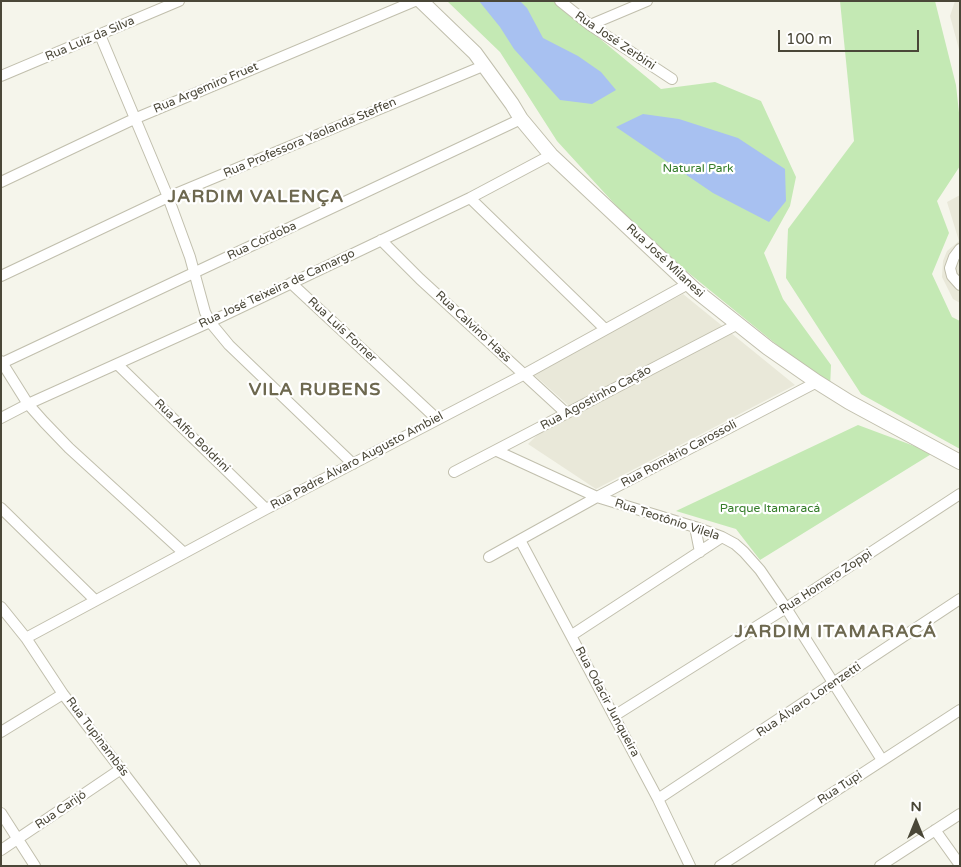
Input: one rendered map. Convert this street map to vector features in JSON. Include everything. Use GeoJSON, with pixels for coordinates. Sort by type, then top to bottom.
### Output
{"type":"FeatureCollection","features":[{"type":"Feature","properties":{"kind":"street","name":"Rua Luiz da Silva"},"geometry":{"type":"LineString","coordinates":[[1,76],[179,1]]}},
{"type":"Feature","properties":{"kind":"street","name":"Rua Argemiro Fruet"},"geometry":{"type":"LineString","coordinates":[[1,182],[134,119],[414,1]]}},
{"type":"Feature","properties":{"kind":"street","name":"Rua José Milanesi"},"geometry":{"type":"LineString","coordinates":[[421,1],[475,53],[521,119],[551,155],[688,284],[738,324],[817,382],[881,420],[960,462]]}},
{"type":"Feature","properties":{"kind":"street","name":"Rua José Zerbini"},"geometry":{"type":"LineString","coordinates":[[560,1],[590,26],[672,79]]}},
{"type":"Feature","properties":{"kind":"street"},"geometry":{"type":"LineString","coordinates":[[590,26],[647,1]]}},
{"type":"Feature","properties":{"kind":"street"},"geometry":{"type":"LineString","coordinates":[[100,35],[168,197],[205,312],[210,322],[229,344],[352,464]]}},
{"type":"Feature","properties":{"kind":"street","name":"Rua Professora Yaolanda Steffen"},"geometry":{"type":"LineString","coordinates":[[1,276],[168,197],[483,66]]}},
{"type":"Feature","properties":{"kind":"street","name":"Rua Córdoba"},"geometry":{"type":"LineString","coordinates":[[2,362],[521,119]]}},
{"type":"Feature","properties":{"kind":"street","name":"Rua José Teixeira de Camargo"},"geometry":{"type":"LineString","coordinates":[[1,418],[210,322],[470,198],[551,155]]}},
{"type":"Feature","properties":{"kind":"street"},"geometry":{"type":"LineString","coordinates":[[470,198],[604,328]]}},
{"type":"Feature","properties":{"kind":"street","name":"Rua Calvino Hass"},"geometry":{"type":"LineString","coordinates":[[381,240],[566,413]]}},
{"type":"Feature","properties":{"kind":"street"},"geometry":{"type":"LineString","coordinates":[[960,249],[954,257],[950,268],[952,276],[960,285]]}},
{"type":"Feature","properties":{"kind":"street","name":"Rua Luís Forner"},"geometry":{"type":"LineString","coordinates":[[291,283],[437,419]]}},
{"type":"Feature","properties":{"kind":"street","name":"Rua Padre Álvaro Augusto Ambiel"},"geometry":{"type":"LineString","coordinates":[[26,638],[523,374],[604,328],[688,284]]}},
{"type":"Feature","properties":{"kind":"street","name":"Rua Agostinho Cação"},"geometry":{"type":"LineString","coordinates":[[454,472],[738,324]]}},
{"type":"Feature","properties":{"kind":"street"},"geometry":{"type":"LineString","coordinates":[[2,362],[28,404],[70,448],[184,553]]}},
{"type":"Feature","properties":{"kind":"street","name":"Rua Alfio Boldrini"},"geometry":{"type":"LineString","coordinates":[[117,364],[266,509]]}},
{"type":"Feature","properties":{"kind":"street","name":"Rua Romário Carossoli"},"geometry":{"type":"LineString","coordinates":[[489,557],[598,497],[817,382]]}},
{"type":"Feature","properties":{"kind":"street","name":"Rua Teotônio Vilela"},"geometry":{"type":"LineString","coordinates":[[497,451],[598,497],[722,537],[744,552],[760,570],[786,608],[882,760]]}},
{"type":"Feature","properties":{"kind":"street","name":"Rua Homero Zoppi"},"geometry":{"type":"LineString","coordinates":[[614,716],[786,608],[960,494]]}},
{"type":"Feature","properties":{"kind":"street"},"geometry":{"type":"LineString","coordinates":[[1,508],[96,600]]}},
{"type":"Feature","properties":{"kind":"street"},"geometry":{"type":"LineString","coordinates":[[695,527],[700,552]]}},
{"type":"Feature","properties":{"kind":"street"},"geometry":{"type":"LineString","coordinates":[[572,635],[722,537]]}},
{"type":"Feature","properties":{"kind":"street","name":"Rua Odacir Junqueira"},"geometry":{"type":"LineString","coordinates":[[520,540],[572,635],[658,800],[690,866]]}},
{"type":"Feature","properties":{"kind":"street","name":"Rua Álvaro Lorenzetti"},"geometry":{"type":"LineString","coordinates":[[658,800],[960,599]]}},
{"type":"Feature","properties":{"kind":"street","name":"Rua Tupinambás"},"geometry":{"type":"LineString","coordinates":[[1,607],[26,638],[63,694],[195,866]]}},
{"type":"Feature","properties":{"kind":"street"},"geometry":{"type":"LineString","coordinates":[[1,626],[11,620]]}},
{"type":"Feature","properties":{"kind":"street"},"geometry":{"type":"LineString","coordinates":[[1,732],[63,694]]}},
{"type":"Feature","properties":{"kind":"street","name":"Rua Tupi"},"geometry":{"type":"LineString","coordinates":[[720,866],[960,710]]}},
{"type":"Feature","properties":{"kind":"street","name":"Rua Carijó"},"geometry":{"type":"LineString","coordinates":[[1,850],[121,769]]}},
{"type":"Feature","properties":{"kind":"street"},"geometry":{"type":"LineString","coordinates":[[1,813],[35,866]]}},
{"type":"Feature","properties":{"kind":"street"},"geometry":{"type":"LineString","coordinates":[[880,866],[960,814]]}},
{"type":"Feature","properties":{"kind":"street"},"geometry":{"type":"LineString","coordinates":[[935,830],[960,865]]}},
{"type":"Feature","properties":{"kind":"shaded area"},"geometry":{"type":"Polygon","coordinates":[[[955,1],[960,1],[960,53],[950,16],[955,1]]]}},
{"type":"Feature","properties":{"kind":"shaded area"},"geometry":{"type":"Polygon","coordinates":[[[960,195],[960,303],[953,299],[942,277],[943,261],[947,251],[959,241],[947,202],[960,195]]]}},
{"type":"Feature","properties":{"kind":"shaded area"},"geometry":{"type":"Polygon","coordinates":[[[683,294],[795,385],[596,489],[528,444],[568,405],[532,373],[683,294]]]}},
{"type":"Feature","properties":{"kind":"green space","name":"Natural Park"},"geometry":{"type":"Polygon","coordinates":[[[447,1],[554,1],[661,89],[715,82],[761,101],[796,177],[790,206],[764,253],[783,299],[831,365],[830,388],[685,270],[632,223],[557,141],[500,52],[447,1]]]}},
{"type":"Feature","properties":{"kind":"green space"},"geometry":{"type":"Polygon","coordinates":[[[840,1],[935,1],[956,85],[960,122],[960,166],[937,201],[949,233],[932,274],[952,317],[960,321],[960,449],[861,394],[786,278],[788,229],[854,141],[840,1]]]}},
{"type":"Feature","properties":{"kind":"green space","name":"Parque Itamaracá"},"geometry":{"type":"Polygon","coordinates":[[[858,425],[933,453],[760,560],[736,529],[676,511],[858,425]]]}},
{"type":"Feature","properties":{"kind":"water"},"geometry":{"type":"Polygon","coordinates":[[[479,1],[520,1],[527,8],[543,38],[578,56],[601,72],[616,90],[592,104],[560,100],[514,49],[500,27],[479,1]]]}},
{"type":"Feature","properties":{"kind":"water"},"geometry":{"type":"Polygon","coordinates":[[[643,114],[679,119],[738,138],[785,169],[786,201],[769,222],[713,193],[616,127],[643,114]]]}},
{"type":"Feature","properties":{"kind":"district","name":"JARDIM VALENÇA"},"geometry":{"type":"Point","coordinates":[256,197]}},
{"type":"Feature","properties":{"kind":"district","name":"VILA RUBENS"},"geometry":{"type":"Point","coordinates":[315,390]}},
{"type":"Feature","properties":{"kind":"district","name":"JARDIM ITAMARACÁ"},"geometry":{"type":"Point","coordinates":[836,632]}}]}
